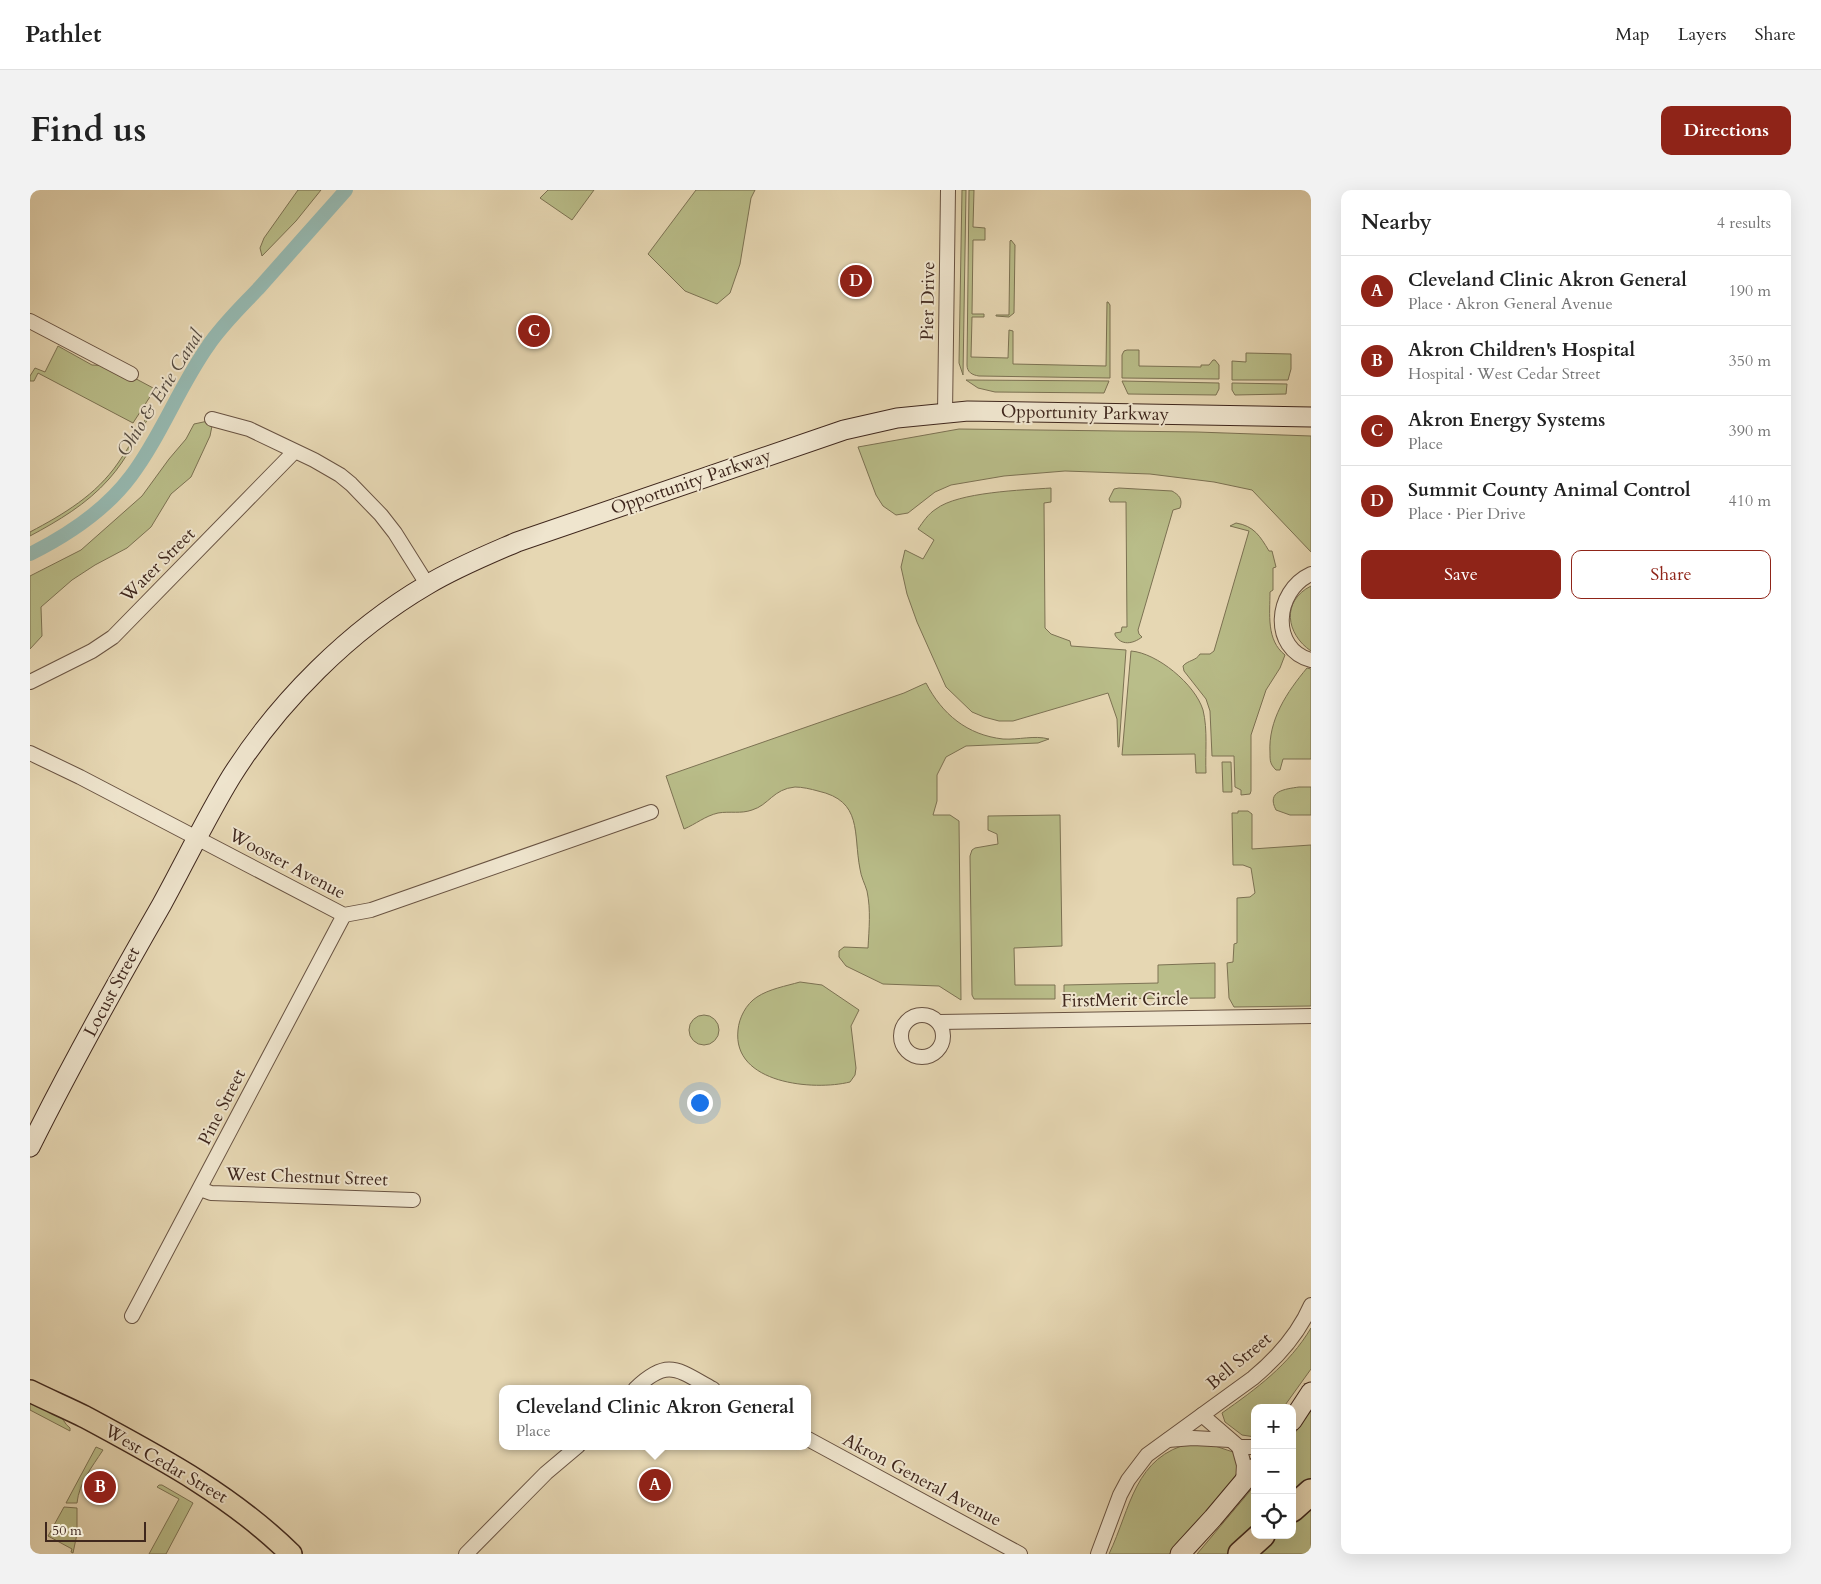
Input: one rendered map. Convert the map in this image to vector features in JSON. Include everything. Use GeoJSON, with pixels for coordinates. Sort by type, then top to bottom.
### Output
{"type":"FeatureCollection","features":[{"type":"Feature","properties":{"kind":"highway"},"geometry":{"type":"LineString","coordinates":[[1296,1505],[1311,1492]]}},
{"type":"Feature","properties":{"kind":"highway"},"geometry":{"type":"LineString","coordinates":[[1241,1554],[1258,1539]]}},
{"type":"Feature","properties":{"kind":"main road","name":"Opportunity Parkway"},"geometry":{"type":"LineString","coordinates":[[197,838],[232,776],[258,739],[312,676],[363,629],[394,606],[428,584],[475,560],[518,542],[844,430],[897,418],[968,411],[1311,417]]}},
{"type":"Feature","properties":{"kind":"main road","name":"Locust Street"},"geometry":{"type":"LineString","coordinates":[[30,1147],[120,976],[197,838]]}},
{"type":"Feature","properties":{"kind":"main road","name":"West Cedar Street"},"geometry":{"type":"LineString","coordinates":[[30,1391],[84,1417],[199,1481],[240,1508],[291,1554]]}},
{"type":"Feature","properties":{"kind":"main road"},"geometry":{"type":"LineString","coordinates":[[1296,1415],[1311,1392]]}},
{"type":"Feature","properties":{"kind":"main road"},"geometry":{"type":"LineString","coordinates":[[1180,1554],[1249,1475]]}},
{"type":"Feature","properties":{"kind":"street","name":"Pier Drive"},"geometry":{"type":"LineString","coordinates":[[945,413],[948,190]]}},
{"type":"Feature","properties":{"kind":"street"},"geometry":{"type":"LineString","coordinates":[[30,321],[131,374]]}},
{"type":"Feature","properties":{"kind":"street"},"geometry":{"type":"LineString","coordinates":[[212,419],[249,429],[326,466],[351,484],[377,510],[395,532],[428,584]]}},
{"type":"Feature","properties":{"kind":"street","name":"Water Street"},"geometry":{"type":"LineString","coordinates":[[30,682],[92,652],[113,637],[294,452]]}},
{"type":"Feature","properties":{"kind":"street"},"geometry":{"type":"LineString","coordinates":[[1311,574],[1300,580],[1292,588],[1286,598],[1282,611],[1284,636],[1298,654],[1311,660]]}},
{"type":"Feature","properties":{"kind":"street","name":"Wooster Avenue"},"geometry":{"type":"LineString","coordinates":[[30,753],[80,777],[344,916],[371,910],[651,812]]}},
{"type":"Feature","properties":{"kind":"street","name":"Pine Street"},"geometry":{"type":"LineString","coordinates":[[132,1316],[344,916]]}},
{"type":"Feature","properties":{"kind":"street","name":"FirstMerit Circle"},"geometry":{"type":"LineString","coordinates":[[939,1022],[1311,1016]]}},
{"type":"Feature","properties":{"kind":"street","name":"West Chestnut Street"},"geometry":{"type":"LineString","coordinates":[[200,1189],[211,1193],[413,1200]]}},
{"type":"Feature","properties":{"kind":"street","name":"Bell Street"},"geometry":{"type":"LineString","coordinates":[[1098,1554],[1120,1495],[1128,1480],[1147,1455],[1269,1365],[1295,1334],[1311,1305]]}},
{"type":"Feature","properties":{"kind":"street"},"geometry":{"type":"LineString","coordinates":[[640,1385],[655,1372],[669,1369],[687,1375],[706,1385]]}},
{"type":"Feature","properties":{"kind":"street"},"geometry":{"type":"LineString","coordinates":[[1202,1415],[1234,1444],[1249,1475]]}},
{"type":"Feature","properties":{"kind":"street"},"geometry":{"type":"LineString","coordinates":[[1165,1441],[1193,1438],[1251,1446]]}},
{"type":"Feature","properties":{"kind":"street","name":"Akron General Avenue"},"geometry":{"type":"LineString","coordinates":[[811,1441],[1020,1554]]}},
{"type":"Feature","properties":{"kind":"street"},"geometry":{"type":"LineString","coordinates":[[466,1554],[546,1473],[573,1450]]}},
{"type":"Feature","properties":{"kind":"green space"},"geometry":{"type":"Polygon","coordinates":[[[298,190],[321,190],[296,221],[262,256],[260,248],[264,238],[298,190]]]}},
{"type":"Feature","properties":{"kind":"green space"},"geometry":{"type":"Polygon","coordinates":[[[548,190],[594,190],[572,220],[540,198],[548,190]]]}},
{"type":"Feature","properties":{"kind":"green space"},"geometry":{"type":"Polygon","coordinates":[[[696,190],[755,190],[751,198],[740,264],[730,293],[717,304],[685,291],[648,254],[696,190]]]}},
{"type":"Feature","properties":{"kind":"green space"},"geometry":{"type":"Polygon","coordinates":[[[962,190],[966,190],[963,375],[959,363],[962,190]]]}},
{"type":"Feature","properties":{"kind":"green space"},"geometry":{"type":"Polygon","coordinates":[[[969,190],[974,190],[973,227],[985,228],[985,240],[973,240],[972,314],[984,314],[984,317],[972,317],[971,357],[1008,358],[1009,330],[1013,331],[1013,364],[1106,366],[1108,302],[1110,305],[1110,378],[979,376],[969,371],[967,365],[969,190]]]}},
{"type":"Feature","properties":{"kind":"green space"},"geometry":{"type":"Polygon","coordinates":[[[1011,240],[1015,245],[1014,313],[1009,317],[996,316],[1009,315],[1011,240]]]}},
{"type":"Feature","properties":{"kind":"green space"},"geometry":{"type":"Polygon","coordinates":[[[58,346],[92,365],[112,366],[155,389],[133,423],[38,373],[34,381],[30,381],[30,376],[35,368],[45,372],[58,346]]]}},
{"type":"Feature","properties":{"kind":"green space"},"geometry":{"type":"Polygon","coordinates":[[[1127,350],[1139,350],[1139,366],[1201,367],[1201,365],[1209,365],[1215,360],[1219,365],[1219,379],[1122,378],[1122,355],[1127,350]]]}},
{"type":"Feature","properties":{"kind":"green space"},"geometry":{"type":"Polygon","coordinates":[[[1246,353],[1291,354],[1291,369],[1288,380],[1232,380],[1232,361],[1246,362],[1246,353]]]}},
{"type":"Feature","properties":{"kind":"green space"},"geometry":{"type":"Polygon","coordinates":[[[966,380],[1109,381],[1104,393],[995,392],[978,388],[966,380]]]}},
{"type":"Feature","properties":{"kind":"green space"},"geometry":{"type":"Polygon","coordinates":[[[1122,381],[1219,383],[1219,389],[1216,395],[1128,394],[1122,381]]]}},
{"type":"Feature","properties":{"kind":"green space"},"geometry":{"type":"Polygon","coordinates":[[[1232,383],[1287,384],[1286,394],[1235,395],[1232,390],[1232,383]]]}},
{"type":"Feature","properties":{"kind":"green space"},"geometry":{"type":"Polygon","coordinates":[[[151,410],[153,410],[127,454],[100,488],[72,511],[30,536],[30,532],[67,511],[100,485],[122,457],[151,410]]]}},
{"type":"Feature","properties":{"kind":"green space"},"geometry":{"type":"Polygon","coordinates":[[[208,421],[212,426],[210,436],[191,477],[171,494],[151,527],[127,548],[72,580],[41,607],[42,636],[30,649],[30,576],[81,550],[142,496],[186,439],[194,424],[208,421]]]}},
{"type":"Feature","properties":{"kind":"green space"},"geometry":{"type":"Polygon","coordinates":[[[959,429],[1197,432],[1311,436],[1311,552],[1252,490],[1214,482],[1150,474],[1065,471],[1004,476],[951,485],[935,492],[908,513],[896,515],[883,506],[876,495],[858,447],[959,429]]]}},
{"type":"Feature","properties":{"kind":"green space"},"geometry":{"type":"Polygon","coordinates":[[[1051,488],[1051,502],[1044,503],[1045,628],[1051,634],[1070,641],[1071,646],[1126,650],[1119,747],[1117,719],[1108,693],[1013,721],[999,721],[972,712],[946,687],[917,622],[907,594],[901,567],[905,550],[923,559],[934,540],[918,529],[933,511],[946,503],[975,495],[1051,488]]]}},
{"type":"Feature","properties":{"kind":"green space"},"geometry":{"type":"Polygon","coordinates":[[[1114,489],[1172,491],[1181,500],[1180,508],[1173,510],[1138,630],[1142,637],[1127,643],[1120,641],[1115,635],[1115,633],[1121,632],[1122,627],[1127,627],[1126,502],[1110,502],[1109,499],[1114,489]]]}},
{"type":"Feature","properties":{"kind":"green space"},"geometry":{"type":"Polygon","coordinates":[[[1236,523],[1252,529],[1269,551],[1272,551],[1276,567],[1273,568],[1273,590],[1270,592],[1270,626],[1275,642],[1285,655],[1280,668],[1266,690],[1251,735],[1251,791],[1250,794],[1241,795],[1241,790],[1235,787],[1234,756],[1212,756],[1210,711],[1206,699],[1184,671],[1183,666],[1200,654],[1210,654],[1214,651],[1249,531],[1230,526],[1236,523]]]}},
{"type":"Feature","properties":{"kind":"green space"},"geometry":{"type":"Polygon","coordinates":[[[1311,586],[1311,651],[1296,636],[1290,618],[1295,600],[1301,592],[1311,586]]]}},
{"type":"Feature","properties":{"kind":"green space"},"geometry":{"type":"Polygon","coordinates":[[[1131,651],[1152,657],[1174,671],[1184,680],[1199,700],[1203,710],[1205,725],[1206,773],[1196,773],[1195,754],[1122,755],[1131,651]]]}},
{"type":"Feature","properties":{"kind":"green space"},"geometry":{"type":"Polygon","coordinates":[[[1307,668],[1311,669],[1311,759],[1283,759],[1280,770],[1276,770],[1271,764],[1270,758],[1272,729],[1280,707],[1292,687],[1307,668]]]}},
{"type":"Feature","properties":{"kind":"green space"},"geometry":{"type":"Polygon","coordinates":[[[926,683],[932,694],[948,713],[967,728],[990,737],[1003,739],[1038,737],[1049,739],[1038,743],[966,746],[946,757],[937,775],[937,801],[933,815],[950,815],[959,821],[961,1000],[939,986],[883,984],[846,966],[839,957],[839,951],[844,947],[868,948],[869,920],[867,891],[858,856],[856,831],[849,811],[843,802],[818,791],[806,788],[788,788],[776,794],[758,808],[744,812],[718,813],[684,829],[666,776],[904,693],[926,683]]]}},
{"type":"Feature","properties":{"kind":"green space"},"geometry":{"type":"Polygon","coordinates":[[[1222,762],[1231,762],[1232,792],[1223,792],[1222,762]]]}},
{"type":"Feature","properties":{"kind":"green space"},"geometry":{"type":"Polygon","coordinates":[[[1299,787],[1311,787],[1311,815],[1290,815],[1276,810],[1273,799],[1278,792],[1299,787]]]}},
{"type":"Feature","properties":{"kind":"green space"},"geometry":{"type":"Polygon","coordinates":[[[1238,811],[1248,811],[1252,814],[1252,849],[1311,845],[1311,1006],[1234,1007],[1229,998],[1227,963],[1233,962],[1234,944],[1237,943],[1237,898],[1250,897],[1255,893],[1251,868],[1243,865],[1233,865],[1232,813],[1238,813],[1238,811]]]}},
{"type":"Feature","properties":{"kind":"green space"},"geometry":{"type":"Polygon","coordinates":[[[1060,815],[1062,946],[1014,948],[1015,985],[1055,985],[1055,999],[974,999],[972,995],[970,856],[972,850],[998,844],[997,834],[988,830],[988,816],[1060,815]]]}},
{"type":"Feature","properties":{"kind":"green space"},"geometry":{"type":"Polygon","coordinates":[[[1215,963],[1215,998],[1064,999],[1064,985],[1158,983],[1158,965],[1215,963]]]}},
{"type":"Feature","properties":{"kind":"green space"},"geometry":{"type":"Polygon","coordinates":[[[800,982],[822,985],[859,1010],[851,1026],[856,1068],[855,1075],[850,1082],[835,1085],[816,1085],[778,1080],[761,1073],[748,1062],[740,1048],[739,1025],[750,1003],[767,992],[800,982]]]}},
{"type":"Feature","properties":{"kind":"green space"},"geometry":{"type":"Polygon","coordinates":[[[704,1015],[710,1016],[718,1024],[718,1036],[710,1044],[704,1045],[698,1044],[690,1036],[689,1030],[690,1024],[698,1016],[704,1015]]]}},
{"type":"Feature","properties":{"kind":"green space"},"geometry":{"type":"Polygon","coordinates":[[[1311,1328],[1311,1369],[1286,1404],[1251,1404],[1251,1436],[1242,1435],[1225,1422],[1222,1413],[1271,1375],[1293,1354],[1311,1328]]]}},
{"type":"Feature","properties":{"kind":"green space"},"geometry":{"type":"Polygon","coordinates":[[[30,1404],[57,1412],[70,1428],[70,1431],[30,1410],[30,1404]]]}},
{"type":"Feature","properties":{"kind":"green space"},"geometry":{"type":"Polygon","coordinates":[[[1311,1410],[1311,1482],[1296,1495],[1296,1449],[1296,1431],[1311,1410]]]}},
{"type":"Feature","properties":{"kind":"green space"},"geometry":{"type":"Polygon","coordinates":[[[1192,1443],[1206,1443],[1233,1452],[1238,1459],[1237,1479],[1172,1554],[1109,1554],[1137,1486],[1146,1472],[1158,1459],[1173,1450],[1192,1443]]]}},
{"type":"Feature","properties":{"kind":"green space"},"geometry":{"type":"Polygon","coordinates":[[[96,1447],[103,1450],[83,1482],[77,1503],[66,1503],[96,1447]]]}},
{"type":"Feature","properties":{"kind":"green space"},"geometry":{"type":"Polygon","coordinates":[[[159,1485],[193,1503],[166,1554],[149,1554],[179,1499],[157,1487],[159,1485]]]}},
{"type":"Feature","properties":{"kind":"green space"},"geometry":{"type":"Polygon","coordinates":[[[1251,1490],[1251,1536],[1231,1554],[1197,1554],[1251,1490]]]}},
{"type":"Feature","properties":{"kind":"green space"},"geometry":{"type":"Polygon","coordinates":[[[1311,1501],[1311,1554],[1252,1554],[1268,1539],[1296,1539],[1296,1514],[1311,1501]]]}},
{"type":"Feature","properties":{"kind":"green space"},"geometry":{"type":"Polygon","coordinates":[[[64,1507],[77,1508],[77,1534],[73,1553],[71,1552],[72,1549],[48,1536],[64,1507]]]}},
{"type":"Feature","properties":{"kind":"waterway","name":"Ohio & Erie Canal"},"geometry":{"type":"LineString","coordinates":[[30,554],[58,539],[85,521],[121,489],[142,461],[188,378],[213,338],[346,190]]}},
{"type":"Feature","properties":{"kind":"place","name":"Summit County Animal Control"},"geometry":{"type":"Point","coordinates":[856,281]}},
{"type":"Feature","properties":{"kind":"place","name":"Akron Energy Systems"},"geometry":{"type":"Point","coordinates":[534,331]}},
{"type":"Feature","properties":{"kind":"place","name":"Cleveland Clinic Akron General"},"geometry":{"type":"Point","coordinates":[655,1485]}},
{"type":"Feature","properties":{"kind":"place","name":"Akron Children's Hospital"},"geometry":{"type":"Point","coordinates":[100,1487]}}]}
